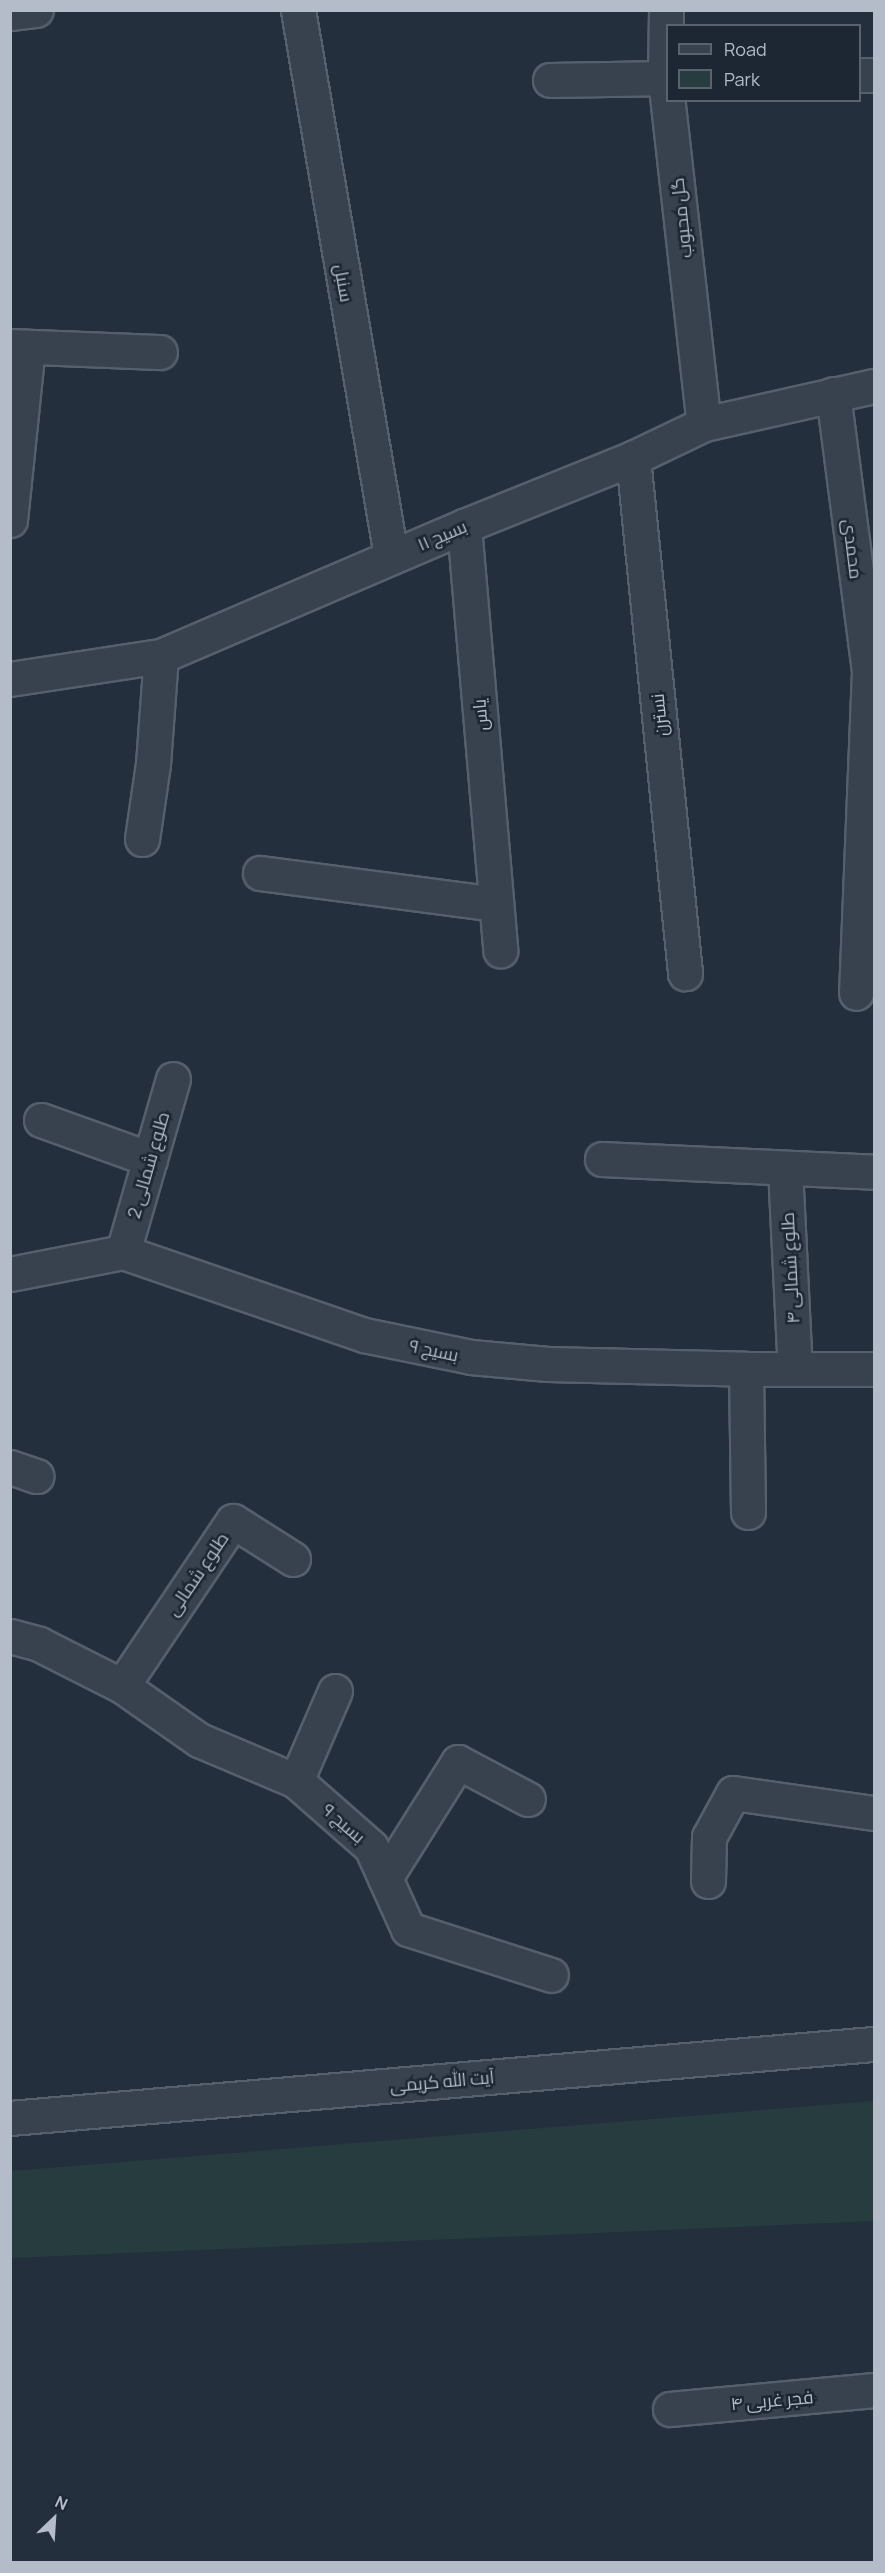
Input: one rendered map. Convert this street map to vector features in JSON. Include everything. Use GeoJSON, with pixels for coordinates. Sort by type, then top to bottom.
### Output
{"type":"FeatureCollection","features":[{"type":"Feature","properties":{"kind":"street"},"geometry":{"type":"LineString","coordinates":[[10,13],[36,10]]}},
{"type":"Feature","properties":{"kind":"street","name":"سنبل"},"geometry":{"type":"LineString","coordinates":[[298,10],[391,556]]}},
{"type":"Feature","properties":{"kind":"street","name":"گل محبوب"},"geometry":{"type":"LineString","coordinates":[[666,10],[666,78]]}},
{"type":"Feature","properties":{"kind":"street"},"geometry":{"type":"LineString","coordinates":[[550,80],[666,78]]}},
{"type":"Feature","properties":{"kind":"street","name":"گل محبوب"},"geometry":{"type":"LineString","coordinates":[[669,102],[704,424]]}},
{"type":"Feature","properties":{"kind":"street"},"geometry":{"type":"LineString","coordinates":[[10,520],[19,346],[160,352]]}},
{"type":"Feature","properties":{"kind":"street","name":"بسیج ۱۱"},"geometry":{"type":"LineString","coordinates":[[10,679],[161,656],[391,556],[633,458],[704,424],[874,386]]}},
{"type":"Feature","properties":{"kind":"street","name":"محمدی"},"geometry":{"type":"LineString","coordinates":[[833,394],[869,671],[856,993]]}},
{"type":"Feature","properties":{"kind":"street","name":"نسترن"},"geometry":{"type":"LineString","coordinates":[[633,458],[685,973]]}},
{"type":"Feature","properties":{"kind":"street","name":"یاس"},"geometry":{"type":"LineString","coordinates":[[464,526],[500,950]]}},
{"type":"Feature","properties":{"kind":"street"},"geometry":{"type":"LineString","coordinates":[[142,838],[153,764],[161,656]]}},
{"type":"Feature","properties":{"kind":"street"},"geometry":{"type":"LineString","coordinates":[[260,873],[496,904]]}},
{"type":"Feature","properties":{"kind":"street","name":"طلوع شمالی 2"},"geometry":{"type":"LineString","coordinates":[[123,1252],[173,1079]]}},
{"type":"Feature","properties":{"kind":"street"},"geometry":{"type":"LineString","coordinates":[[41,1120],[150,1158]]}},
{"type":"Feature","properties":{"kind":"street"},"geometry":{"type":"LineString","coordinates":[[602,1159],[874,1172]]}},
{"type":"Feature","properties":{"kind":"street","name":"طلوع شمالی ۴"},"geometry":{"type":"LineString","coordinates":[[785,1168],[795,1369]]}},
{"type":"Feature","properties":{"kind":"street"},"geometry":{"type":"LineString","coordinates":[[10,1274],[123,1252]]}},
{"type":"Feature","properties":{"kind":"street","name":"بسیج ۹"},"geometry":{"type":"LineString","coordinates":[[123,1252],[364,1335],[471,1357],[548,1364],[746,1369],[874,1369]]}},
{"type":"Feature","properties":{"kind":"street"},"geometry":{"type":"LineString","coordinates":[[746,1369],[748,1512]]}},
{"type":"Feature","properties":{"kind":"street","name":"طلوع شمالی"},"geometry":{"type":"LineString","coordinates":[[122,1686],[232,1521],[293,1559]]}},
{"type":"Feature","properties":{"kind":"street","name":"بسیج ۹"},"geometry":{"type":"LineString","coordinates":[[10,1636],[39,1644],[122,1686],[200,1740],[296,1781],[371,1847],[408,1929],[552,1975]]}},
{"type":"Feature","properties":{"kind":"street"},"geometry":{"type":"LineString","coordinates":[[296,1781],[334,1691]]}},
{"type":"Feature","properties":{"kind":"street"},"geometry":{"type":"LineString","coordinates":[[385,1878],[458,1762],[528,1798]]}},
{"type":"Feature","properties":{"kind":"street"},"geometry":{"type":"LineString","coordinates":[[708,1881],[709,1837],[733,1794],[874,1813]]}},
{"type":"Feature","properties":{"kind":"street","name":"آیت الله کریمی"},"geometry":{"type":"LineString","coordinates":[[10,2118],[874,2044]]}},
{"type":"Feature","properties":{"kind":"street","name":"فجر غربی ۴"},"geometry":{"type":"LineString","coordinates":[[670,2409],[874,2390]]}},
{"type":"Feature","properties":{"kind":"green space"},"geometry":{"type":"Polygon","coordinates":[[[874,2101],[874,2221],[11,2258],[11,2171],[874,2101]]]}}]}
